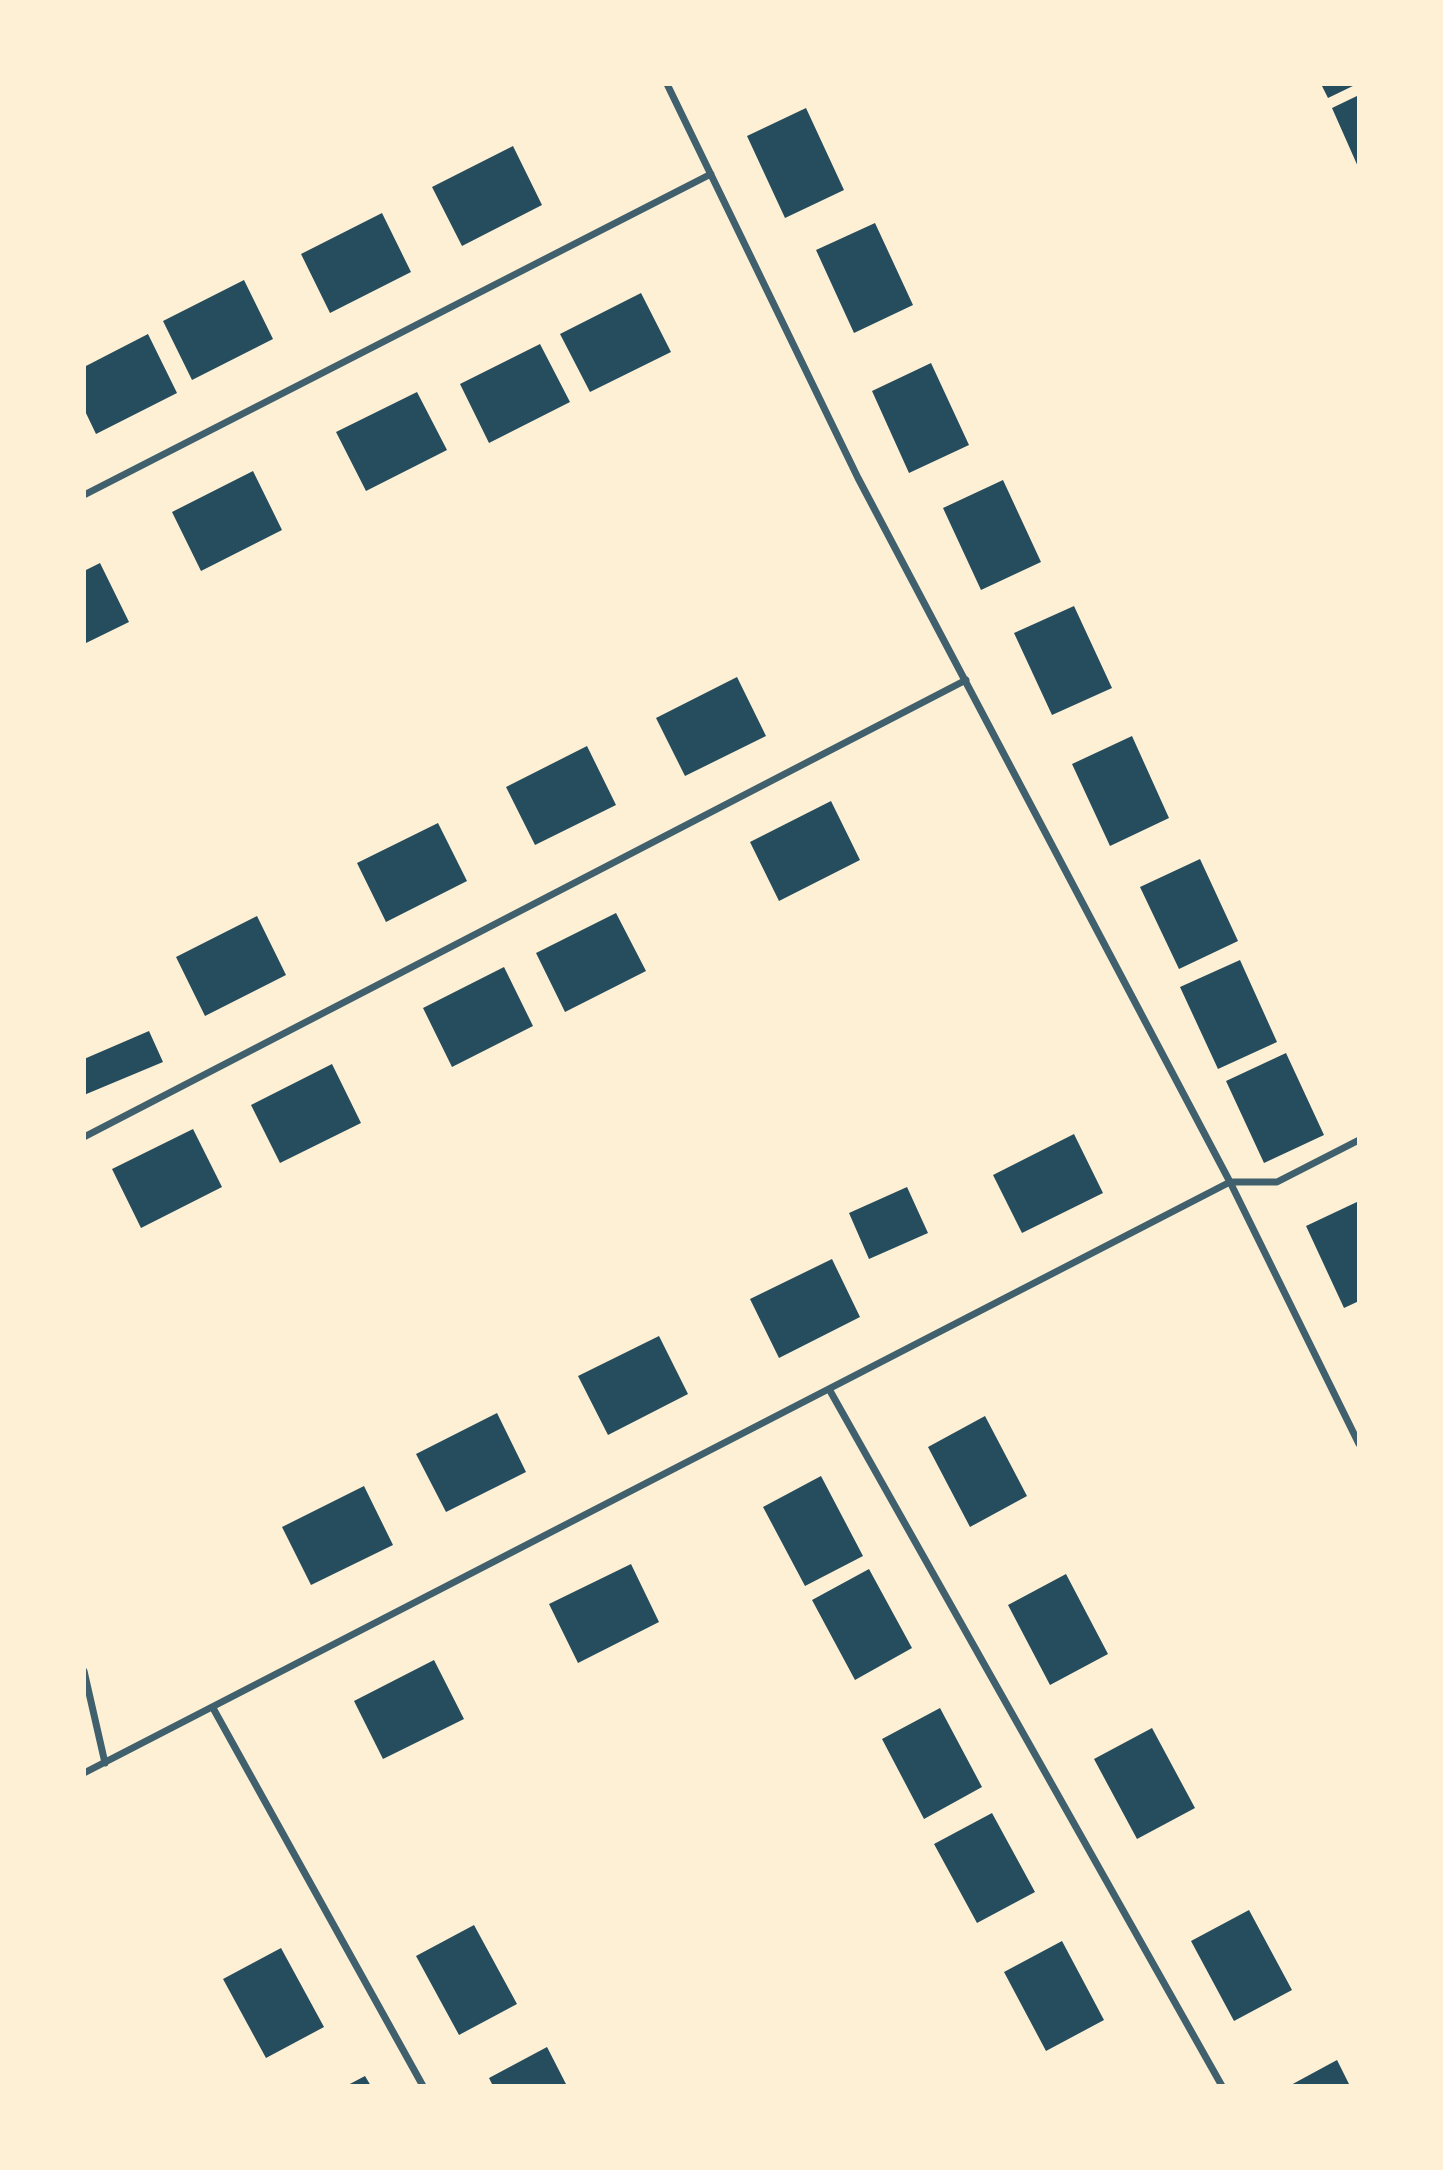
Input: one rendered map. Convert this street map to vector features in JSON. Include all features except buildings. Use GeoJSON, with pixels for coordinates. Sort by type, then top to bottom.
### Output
{"type":"FeatureCollection","features":[{"type":"Feature","properties":{"kind":"street"},"geometry":{"type":"LineString","coordinates":[[667,84],[858,478],[1230,1182],[1359,1444]]}},
{"type":"Feature","properties":{"kind":"street"},"geometry":{"type":"LineString","coordinates":[[84,495],[711,174]]}},
{"type":"Feature","properties":{"kind":"street"},"geometry":{"type":"LineString","coordinates":[[84,1137],[966,680]]}},
{"type":"Feature","properties":{"kind":"street"},"geometry":{"type":"LineString","coordinates":[[84,1773],[1230,1182],[1277,1182],[1359,1140]]}},
{"type":"Feature","properties":{"kind":"street"},"geometry":{"type":"LineString","coordinates":[[829,1390],[1222,2086]]}},
{"type":"Feature","properties":{"kind":"street"},"geometry":{"type":"LineString","coordinates":[[84,1671],[104,1763]]}},
{"type":"Feature","properties":{"kind":"street"},"geometry":{"type":"LineString","coordinates":[[213,1708],[423,2086]]}}]}
